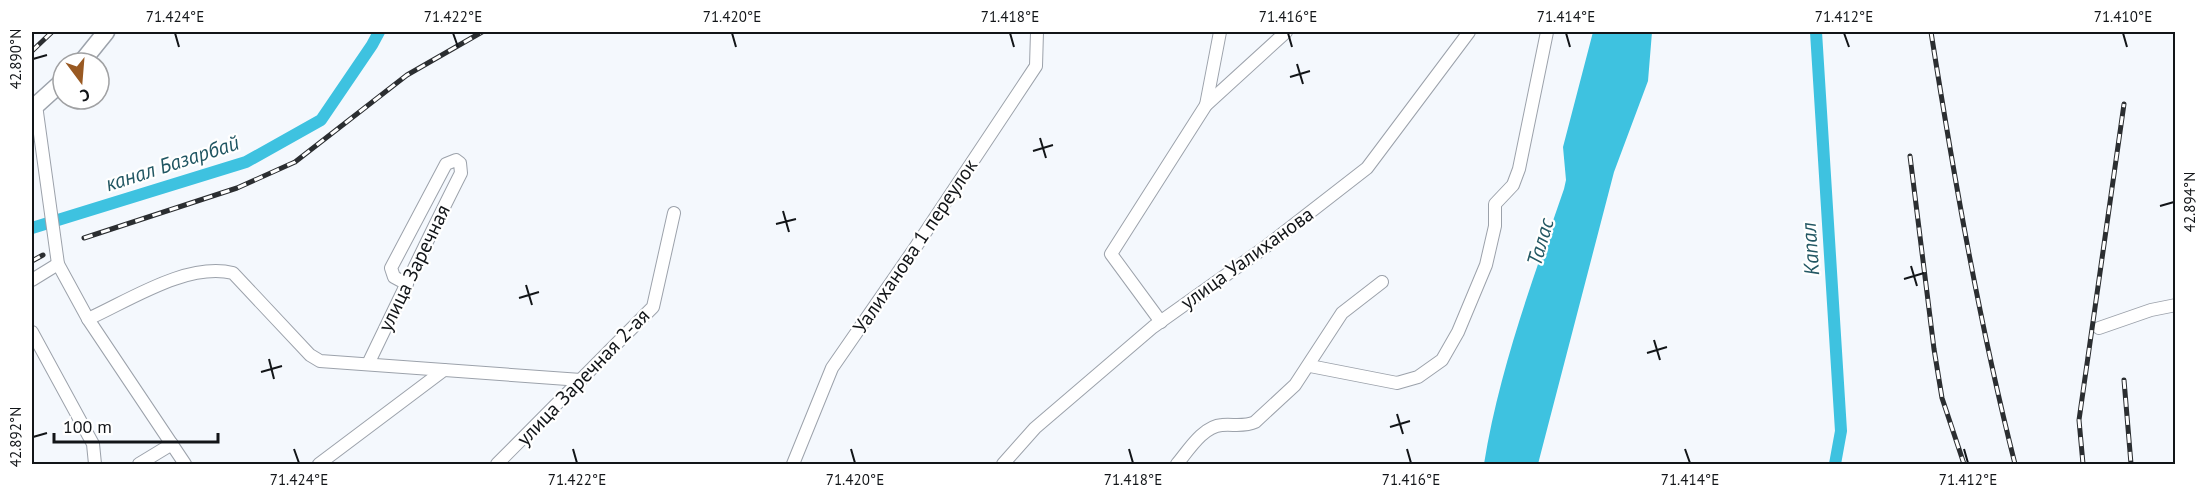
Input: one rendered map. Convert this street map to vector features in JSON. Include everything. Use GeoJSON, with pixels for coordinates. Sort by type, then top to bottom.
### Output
{"type":"FeatureCollection","features":[{"type":"Feature","properties":{"kind":"main road"},"geometry":{"type":"LineString","coordinates":[[91,51],[106,32]]}},
{"type":"Feature","properties":{"kind":"main road"},"geometry":{"type":"LineString","coordinates":[[34,107],[51,92]]}},
{"type":"Feature","properties":{"kind":"street","name":"Уалиханова 1 переулок"},"geometry":{"type":"LineString","coordinates":[[793,465],[832,368],[1036,66],[1037,32]]}},
{"type":"Feature","properties":{"kind":"street"},"geometry":{"type":"LineString","coordinates":[[1206,105],[1220,32]]}},
{"type":"Feature","properties":{"kind":"street"},"geometry":{"type":"LineString","coordinates":[[1161,322],[1111,254],[1206,105],[1286,32]]}},
{"type":"Feature","properties":{"kind":"street","name":"улица Уалиханова"},"geometry":{"type":"LineString","coordinates":[[1003,465],[1035,428],[1161,322],[1264,248],[1368,168],[1469,32]]}},
{"type":"Feature","properties":{"kind":"street"},"geometry":{"type":"LineString","coordinates":[[1310,366],[1397,383],[1418,377],[1442,360],[1458,332],[1486,265],[1495,226],[1495,204],[1513,184],[1519,169],[1547,32]]}},
{"type":"Feature","properties":{"kind":"street"},"geometry":{"type":"LineString","coordinates":[[34,107],[58,264],[88,319],[185,465]]}},
{"type":"Feature","properties":{"kind":"street","name":"улица Заречная"},"geometry":{"type":"LineString","coordinates":[[368,364],[461,173],[460,163],[456,160],[446,165],[412,226]]}},
{"type":"Feature","properties":{"kind":"street","name":"улица Заречная 2-ая"},"geometry":{"type":"LineString","coordinates":[[497,465],[653,307],[674,213]]}},
{"type":"Feature","properties":{"kind":"street"},"geometry":{"type":"LineString","coordinates":[[407,284],[394,277],[391,268],[412,226],[429,236]]}},
{"type":"Feature","properties":{"kind":"street"},"geometry":{"type":"LineString","coordinates":[[32,280],[58,264]]}},
{"type":"Feature","properties":{"kind":"street"},"geometry":{"type":"LineString","coordinates":[[88,319],[181,277],[219,270],[233,273],[310,355],[331,363],[582,380]]}},
{"type":"Feature","properties":{"kind":"street"},"geometry":{"type":"LineString","coordinates":[[1177,465],[1208,429],[1220,425],[1248,425],[1255,422],[1295,385],[1310,366],[1342,313],[1382,282]]}},
{"type":"Feature","properties":{"kind":"street"},"geometry":{"type":"LineString","coordinates":[[2099,328],[2151,310],[2175,305]]}},
{"type":"Feature","properties":{"kind":"street"},"geometry":{"type":"LineString","coordinates":[[32,332],[93,444],[95,465]]}},
{"type":"Feature","properties":{"kind":"street"},"geometry":{"type":"LineString","coordinates":[[319,465],[444,370]]}},
{"type":"Feature","properties":{"kind":"street"},"geometry":{"type":"LineString","coordinates":[[139,465],[172,444]]}},
{"type":"Feature","properties":{"kind":"water"},"geometry":{"type":"Polygon","coordinates":[[[1593,32],[1652,32],[1648,81],[1614,172],[1538,464],[1484,464],[1498,394],[1508,359],[1564,189],[1566,180],[1563,147],[1593,32]]]}},
{"type":"Feature","properties":{"kind":"waterway","name":"канал Базарбай"},"geometry":{"type":"LineString","coordinates":[[32,228],[246,162],[321,120],[379,32]]}},
{"type":"Feature","properties":{"kind":"waterway","name":"Капал"},"geometry":{"type":"LineString","coordinates":[[1816,32],[1841,431],[1835,464]]}},
{"type":"Feature","properties":{"kind":"railway"},"geometry":{"type":"LineString","coordinates":[[32,51],[52,32]]}},
{"type":"Feature","properties":{"kind":"railway"},"geometry":{"type":"LineString","coordinates":[[84,238],[237,188],[295,162],[407,75],[482,32]]}},
{"type":"Feature","properties":{"kind":"railway"},"geometry":{"type":"LineString","coordinates":[[1931,32],[1968,249],[2015,464]]}},
{"type":"Feature","properties":{"kind":"railway"},"geometry":{"type":"LineString","coordinates":[[2083,464],[2079,420],[2124,104]]}},
{"type":"Feature","properties":{"kind":"railway"},"geometry":{"type":"LineString","coordinates":[[1910,156],[1942,398],[1964,464]]}},
{"type":"Feature","properties":{"kind":"railway"},"geometry":{"type":"LineString","coordinates":[[32,261],[43,255]]}},
{"type":"Feature","properties":{"kind":"railway"},"geometry":{"type":"LineString","coordinates":[[2124,380],[2131,464]]}},
{"type":"Feature","properties":{"kind":"water label","name":"Талас"},"geometry":{"type":"Point","coordinates":[1540,242]}}]}
